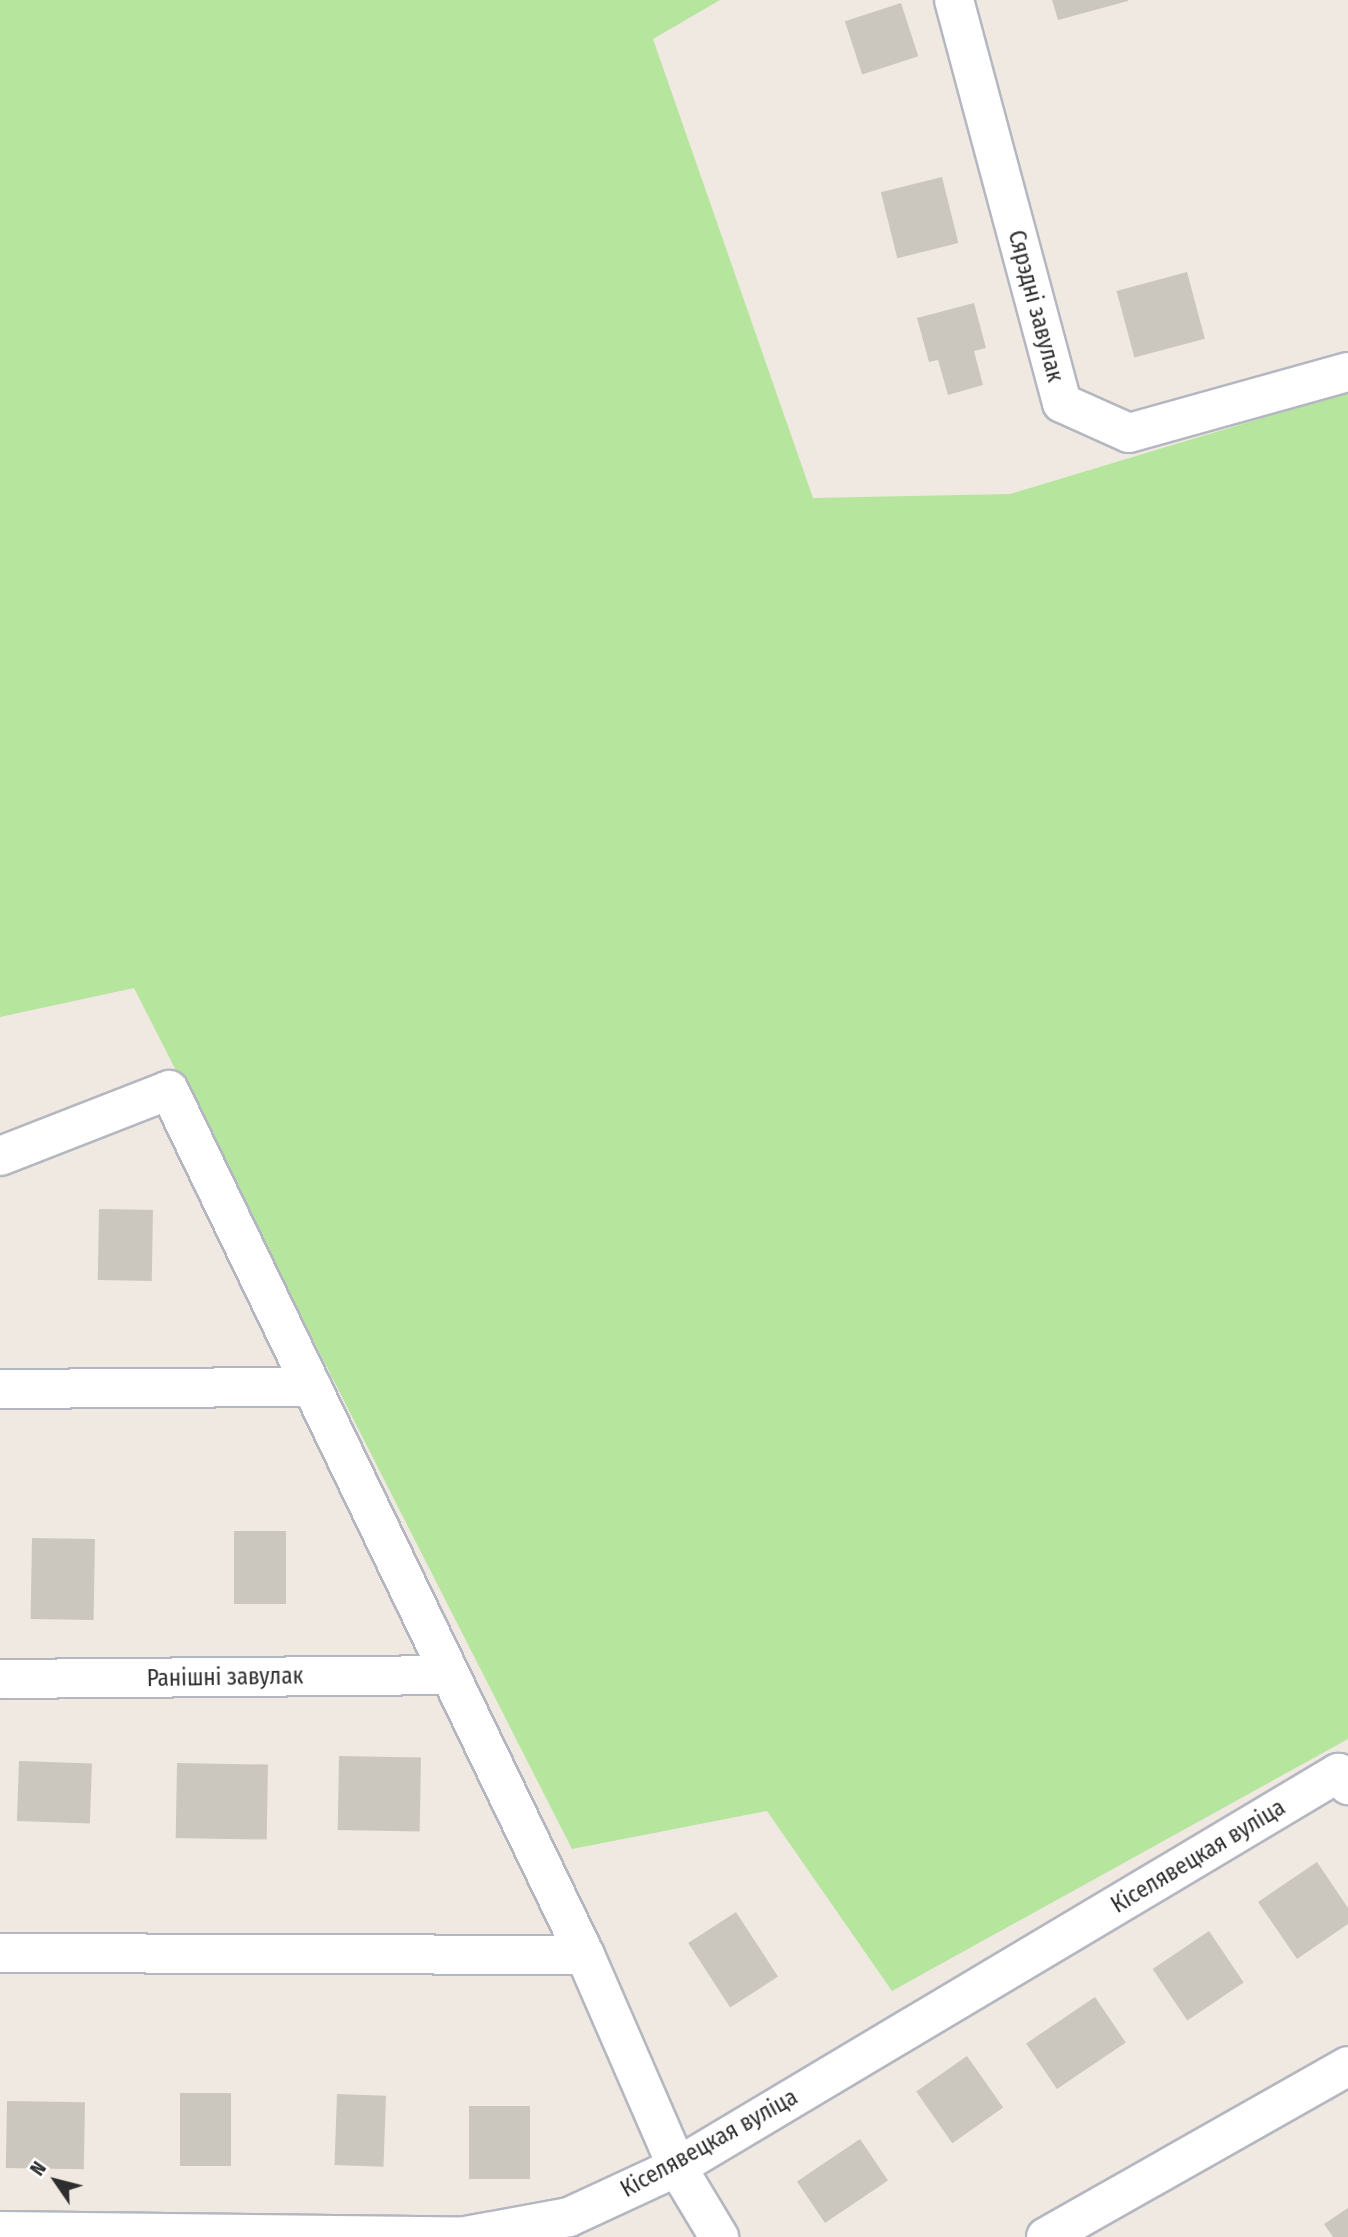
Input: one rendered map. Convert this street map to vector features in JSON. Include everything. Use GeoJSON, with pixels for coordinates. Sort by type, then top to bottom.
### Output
{"type":"FeatureCollection","features":[{"type":"Feature","properties":{"kind":"street","name":"Сярэдні завулак"},"geometry":{"type":"LineString","coordinates":[[954,0],[1062,403],[1129,433],[1348,372]]}},
{"type":"Feature","properties":{"kind":"street"},"geometry":{"type":"LineString","coordinates":[[0,1156],[169,1090],[585,1955],[677,2166],[719,2237]]}},
{"type":"Feature","properties":{"kind":"street"},"geometry":{"type":"LineString","coordinates":[[0,1389],[312,1387]]}},
{"type":"Feature","properties":{"kind":"street","name":"Ранішні завулак"},"geometry":{"type":"LineString","coordinates":[[0,1679],[450,1675]]}},
{"type":"Feature","properties":{"kind":"street","name":"Кіселявецкая вуліца"},"geometry":{"type":"LineString","coordinates":[[0,2231],[460,2237],[569,2217],[677,2166],[1343,1779]]}},
{"type":"Feature","properties":{"kind":"street"},"geometry":{"type":"LineString","coordinates":[[0,1953],[585,1955]]}},
{"type":"Feature","properties":{"kind":"street"},"geometry":{"type":"LineString","coordinates":[[1046,2237],[1348,2066]]}},
{"type":"Feature","properties":{"kind":"green space"},"geometry":{"type":"Polygon","coordinates":[[[0,0],[720,0],[653,39],[813,498],[1010,494],[1348,392],[1348,1739],[892,1991],[767,1811],[572,1849],[134,988],[0,1017],[0,0]]]}},
{"type":"Feature","properties":{"kind":"building"},"geometry":{"type":"Polygon","coordinates":[[[1052,0],[1128,0],[1128,1],[1058,20],[1052,0]]]}},
{"type":"Feature","properties":{"kind":"building"},"geometry":{"type":"Polygon","coordinates":[[[901,3],[918,56],[862,74],[845,21],[901,3]]]}},
{"type":"Feature","properties":{"kind":"building"},"geometry":{"type":"Polygon","coordinates":[[[942,177],[958,243],[897,258],[881,192],[942,177]]]}},
{"type":"Feature","properties":{"kind":"building"},"geometry":{"type":"Polygon","coordinates":[[[1187,272],[1205,339],[1134,358],[1116,291],[1187,272]]]}},
{"type":"Feature","properties":{"kind":"building"},"geometry":{"type":"Polygon","coordinates":[[[974,303],[986,348],[974,351],[983,385],[948,395],[938,360],[929,362],[917,318],[974,303]]]}},
{"type":"Feature","properties":{"kind":"building"},"geometry":{"type":"Polygon","coordinates":[[[99,1209],[153,1210],[152,1281],[98,1280],[99,1209]]]}},
{"type":"Feature","properties":{"kind":"building"},"geometry":{"type":"Polygon","coordinates":[[[234,1531],[286,1531],[286,1604],[234,1604],[234,1531]]]}},
{"type":"Feature","properties":{"kind":"building"},"geometry":{"type":"Polygon","coordinates":[[[32,1538],[95,1539],[94,1620],[31,1619],[32,1538]]]}},
{"type":"Feature","properties":{"kind":"building"},"geometry":{"type":"Polygon","coordinates":[[[339,1756],[421,1757],[420,1831],[338,1830],[339,1756]]]}},
{"type":"Feature","properties":{"kind":"building"},"geometry":{"type":"Polygon","coordinates":[[[19,1761],[92,1764],[90,1824],[17,1821],[19,1761]]]}},
{"type":"Feature","properties":{"kind":"building"},"geometry":{"type":"Polygon","coordinates":[[[177,1763],[268,1765],[267,1840],[176,1838],[177,1763]]]}},
{"type":"Feature","properties":{"kind":"building"},"geometry":{"type":"Polygon","coordinates":[[[1317,1862],[1348,1908],[1348,1924],[1297,1959],[1258,1902],[1317,1862]]]}},
{"type":"Feature","properties":{"kind":"building"},"geometry":{"type":"Polygon","coordinates":[[[736,1912],[778,1977],[730,2008],[688,1943],[736,1912]]]}},
{"type":"Feature","properties":{"kind":"building"},"geometry":{"type":"Polygon","coordinates":[[[1209,1931],[1244,1982],[1187,2020],[1153,1969],[1209,1931]]]}},
{"type":"Feature","properties":{"kind":"building"},"geometry":{"type":"Polygon","coordinates":[[[1095,1997],[1126,2043],[1057,2089],[1026,2043],[1095,1997]]]}},
{"type":"Feature","properties":{"kind":"building"},"geometry":{"type":"Polygon","coordinates":[[[967,2056],[1003,2108],[952,2143],[916,2092],[967,2056]]]}},
{"type":"Feature","properties":{"kind":"building"},"geometry":{"type":"Polygon","coordinates":[[[180,2093],[231,2093],[231,2166],[180,2166],[180,2093]]]}},
{"type":"Feature","properties":{"kind":"building"},"geometry":{"type":"Polygon","coordinates":[[[337,2094],[386,2096],[383,2167],[335,2165],[337,2094]]]}},
{"type":"Feature","properties":{"kind":"building"},"geometry":{"type":"Polygon","coordinates":[[[7,2101],[85,2102],[84,2169],[6,2168],[7,2101]]]}},
{"type":"Feature","properties":{"kind":"building"},"geometry":{"type":"Polygon","coordinates":[[[469,2106],[530,2106],[530,2179],[469,2179],[469,2106]]]}},
{"type":"Feature","properties":{"kind":"building"},"geometry":{"type":"Polygon","coordinates":[[[860,2139],[888,2180],[825,2223],[797,2181],[860,2139]]]}},
{"type":"Feature","properties":{"kind":"building"},"geometry":{"type":"Polygon","coordinates":[[[1348,2208],[1348,2237],[1333,2237],[1324,2224],[1348,2208]]]}}]}
